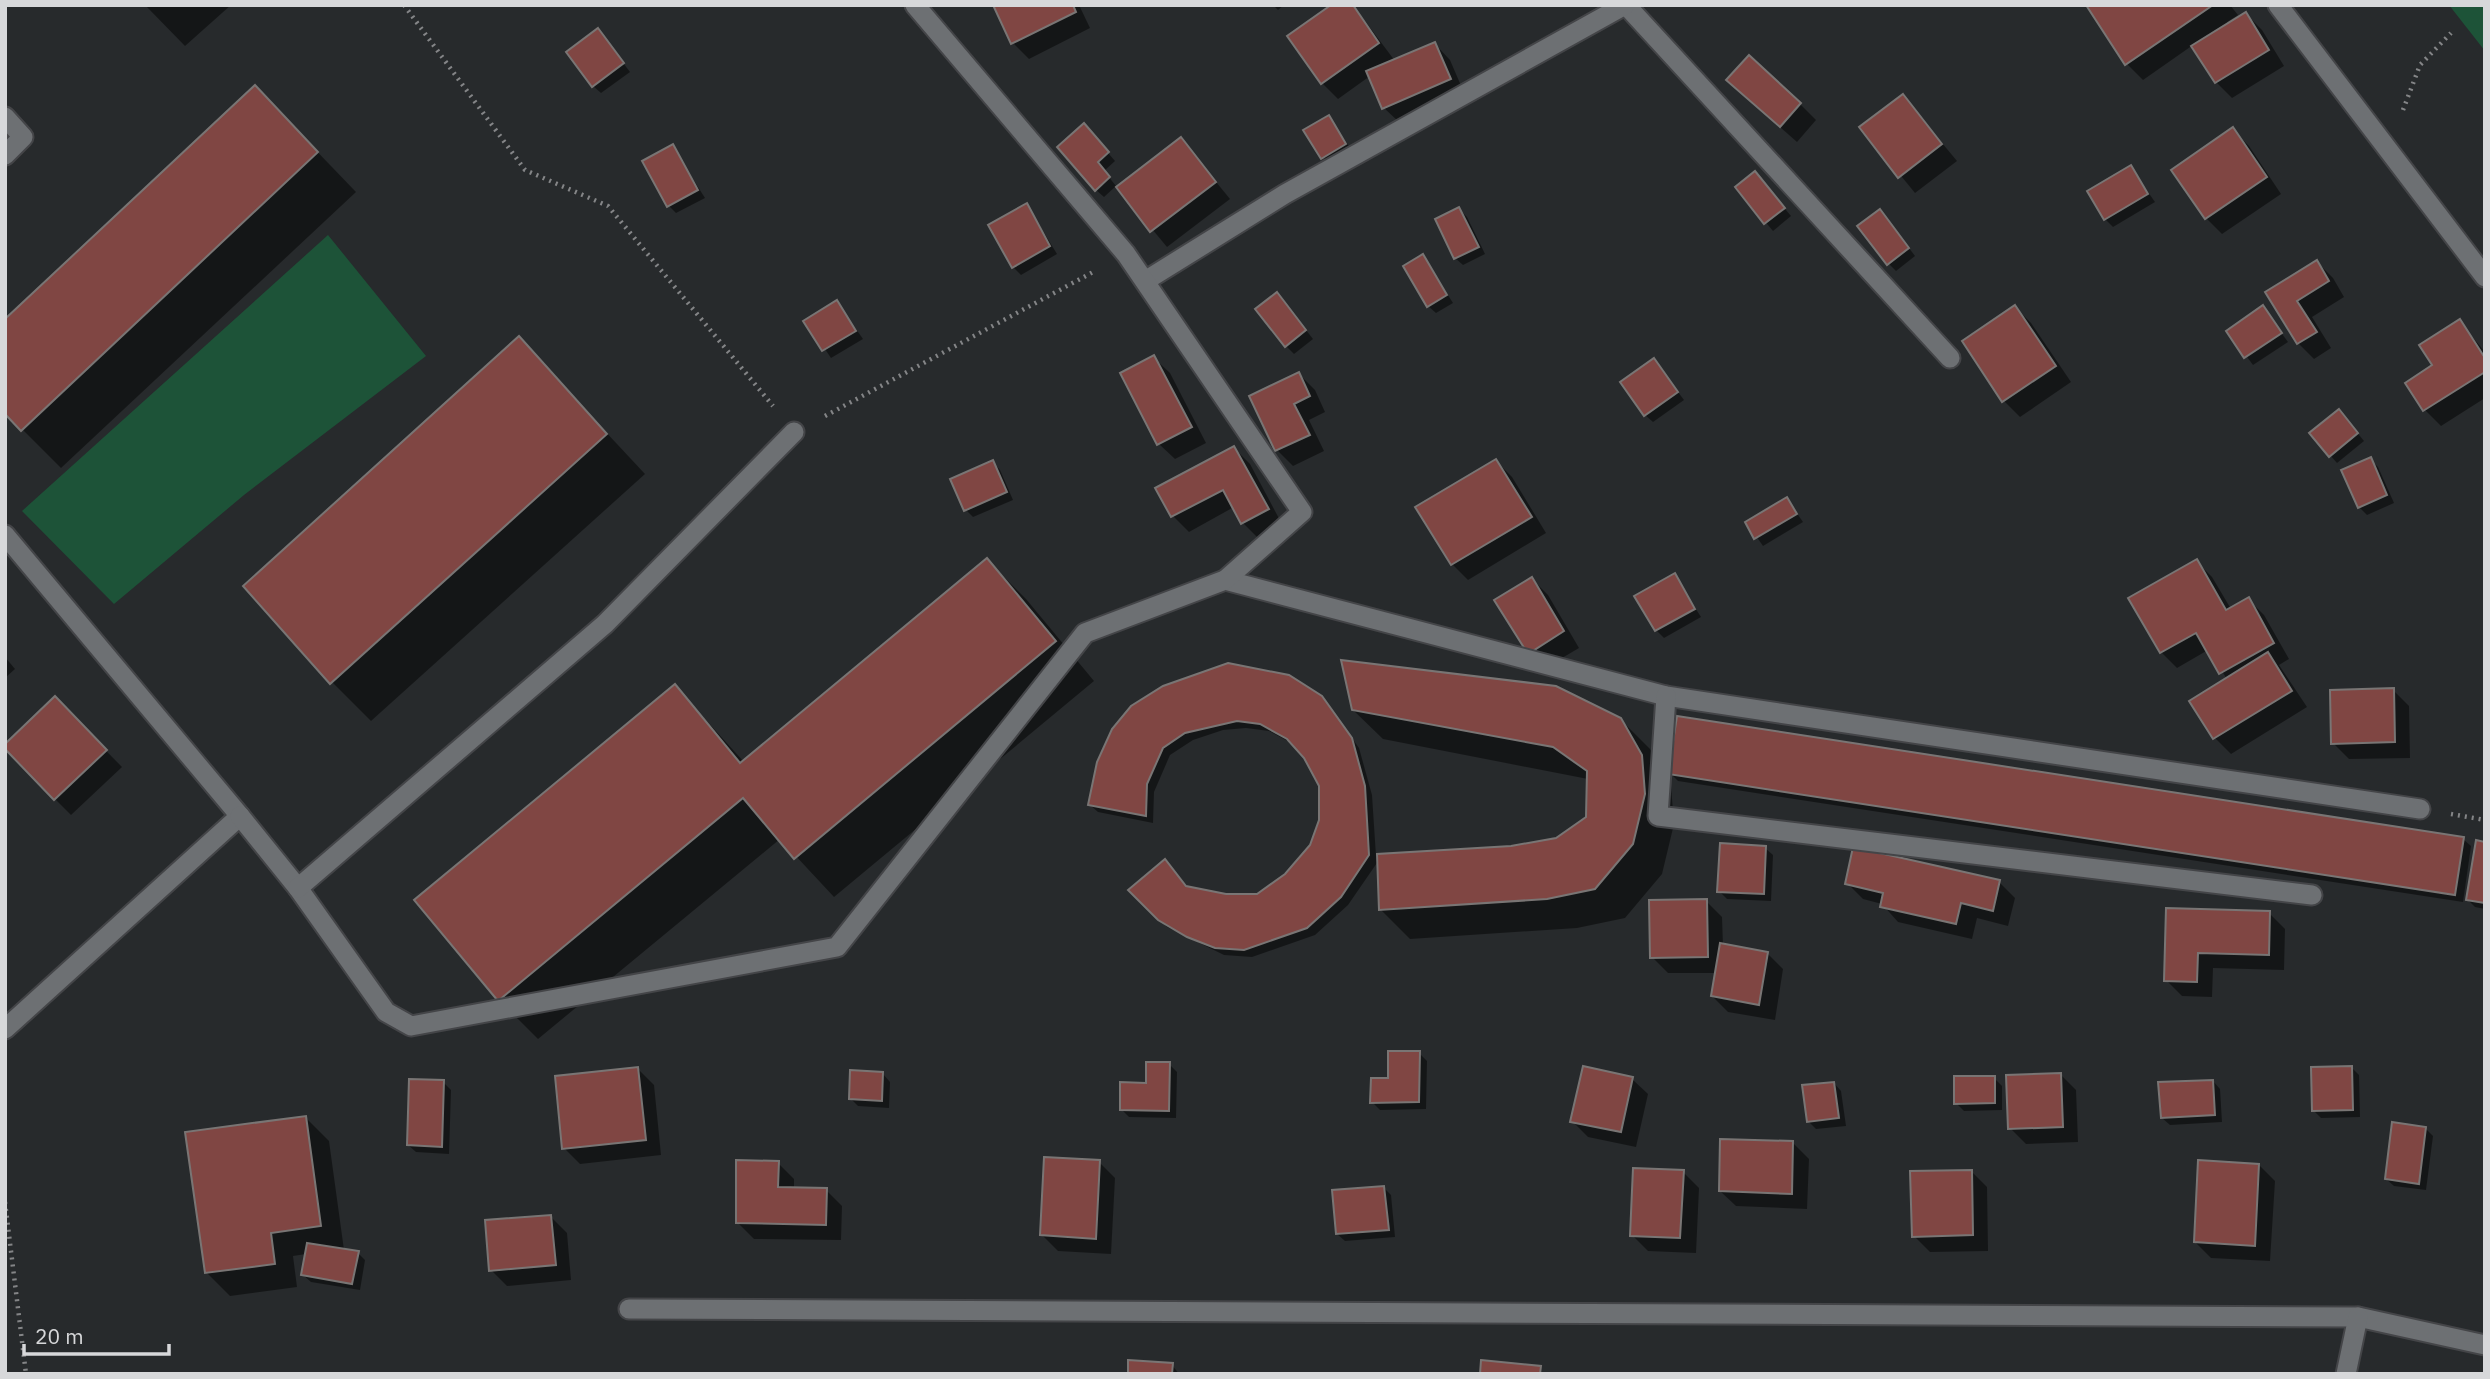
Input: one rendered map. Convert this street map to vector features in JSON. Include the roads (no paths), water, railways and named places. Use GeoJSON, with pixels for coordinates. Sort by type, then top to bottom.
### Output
{"type":"FeatureCollection","features":[{"type":"Feature","properties":{"kind":"lane"},"geometry":{"type":"LineString","coordinates":[[5,535],[298,888],[386,1012],[411,1026],[837,947],[1085,633],[1226,580],[1302,512],[1126,254],[915,5]]}},
{"type":"Feature","properties":{"kind":"lane"},"geometry":{"type":"LineString","coordinates":[[1145,281],[1285,194],[1626,5],[1950,358]]}},
{"type":"Feature","properties":{"kind":"lane"},"geometry":{"type":"LineString","coordinates":[[2278,5],[2485,277]]}},
{"type":"Feature","properties":{"kind":"lane"},"geometry":{"type":"LineString","coordinates":[[5,117],[23,138],[5,155]]}},
{"type":"Feature","properties":{"kind":"lane"},"geometry":{"type":"LineString","coordinates":[[298,888],[605,624],[794,432]]}},
{"type":"Feature","properties":{"kind":"lane"},"geometry":{"type":"LineString","coordinates":[[1226,580],[1666,696],[2420,809]]}},
{"type":"Feature","properties":{"kind":"lane"},"geometry":{"type":"LineString","coordinates":[[1666,696],[1658,816],[2312,895]]}},
{"type":"Feature","properties":{"kind":"lane"},"geometry":{"type":"LineString","coordinates":[[5,1029],[240,816]]}},
{"type":"Feature","properties":{"kind":"lane"},"geometry":{"type":"LineString","coordinates":[[629,1309],[2358,1317],[2485,1345]]}},
{"type":"Feature","properties":{"kind":"lane"},"geometry":{"type":"LineString","coordinates":[[2346,1374],[2358,1317]]}}]}
